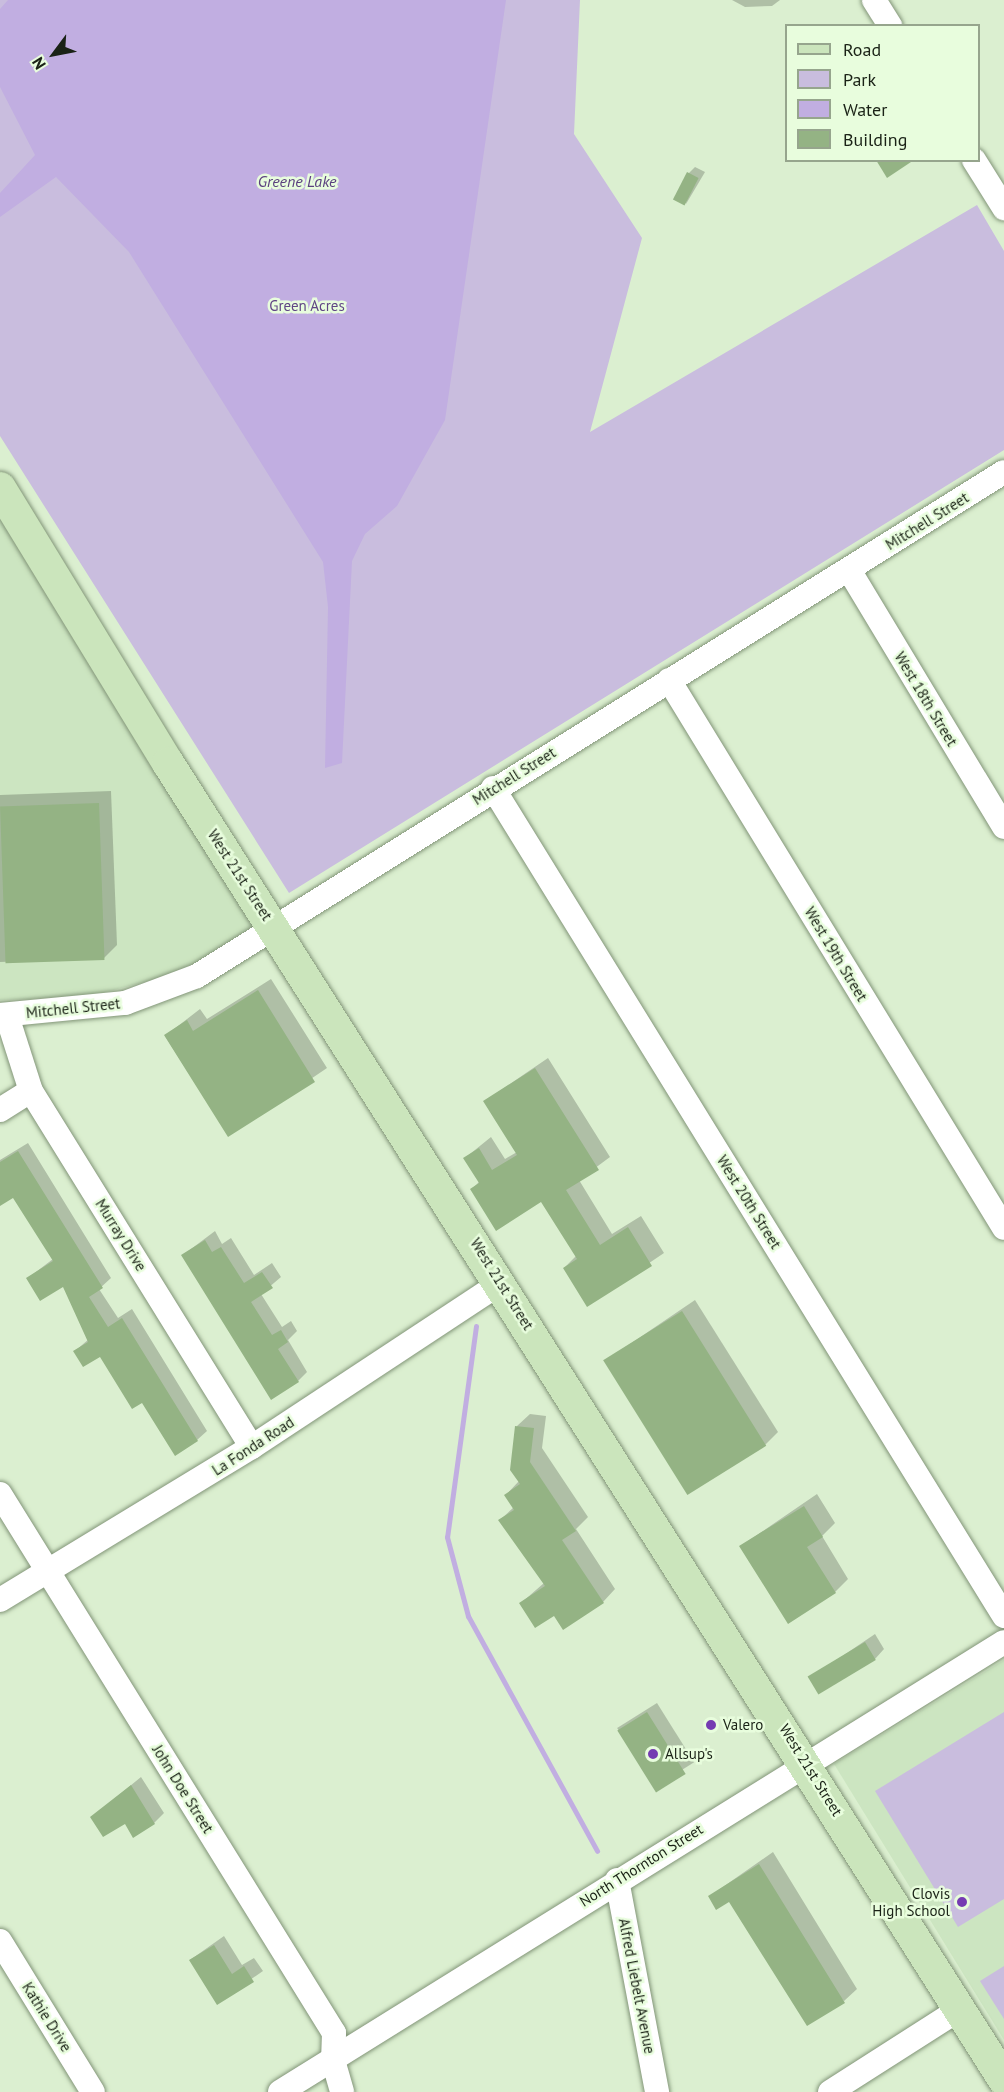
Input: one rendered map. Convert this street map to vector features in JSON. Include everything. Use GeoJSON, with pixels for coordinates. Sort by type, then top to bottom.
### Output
{"type":"FeatureCollection","features":[{"type":"Feature","properties":{"kind":"main road","name":"West 21st Street"},"geometry":{"type":"LineString","coordinates":[[0,488],[275,928],[806,1762],[1004,2080]]}},
{"type":"Feature","properties":{"kind":"street"},"geometry":{"type":"LineString","coordinates":[[874,0],[889,24]]}},
{"type":"Feature","properties":{"kind":"street"},"geometry":{"type":"LineString","coordinates":[[976,162],[1004,208]]}},
{"type":"Feature","properties":{"kind":"street","name":"Mitchell Street"},"geometry":{"type":"LineString","coordinates":[[3,1015],[125,1003],[197,976],[493,788],[849,570],[1004,472]]}},
{"type":"Feature","properties":{"kind":"street","name":"West 18th Street"},"geometry":{"type":"LineString","coordinates":[[849,570],[1004,827]]}},
{"type":"Feature","properties":{"kind":"street","name":"West 19th Street"},"geometry":{"type":"LineString","coordinates":[[669,680],[1004,1228]]}},
{"type":"Feature","properties":{"kind":"street","name":"West 20th Street"},"geometry":{"type":"LineString","coordinates":[[493,788],[1004,1616]]}},
{"type":"Feature","properties":{"kind":"street","name":"Murray Drive"},"geometry":{"type":"LineString","coordinates":[[3,1015],[31,1091],[252,1447]]}},
{"type":"Feature","properties":{"kind":"street"},"geometry":{"type":"LineString","coordinates":[[0,1110],[31,1091]]}},
{"type":"Feature","properties":{"kind":"street","name":"La Fonda Road"},"geometry":{"type":"LineString","coordinates":[[0,1600],[49,1573],[252,1447],[501,1283]]}},
{"type":"Feature","properties":{"kind":"street","name":"John Doe Street"},"geometry":{"type":"LineString","coordinates":[[0,1494],[334,2033],[333,2060],[342,2092]]}},
{"type":"Feature","properties":{"kind":"street","name":"North Thornton Street"},"geometry":{"type":"LineString","coordinates":[[280,2092],[806,1762],[1004,1642]]}},
{"type":"Feature","properties":{"kind":"street","name":"Alfred Liebelt Avenue"},"geometry":{"type":"LineString","coordinates":[[617,1880],[657,2092]]}},
{"type":"Feature","properties":{"kind":"street","name":"Kathie Drive"},"geometry":{"type":"LineString","coordinates":[[0,1941],[93,2092]]}},
{"type":"Feature","properties":{"kind":"street"},"geometry":{"type":"LineString","coordinates":[[830,2092],[960,2009]]}},
{"type":"Feature","properties":{"kind":"shaded area"},"geometry":{"type":"Polygon","coordinates":[[[0,518],[259,928],[190,970],[87,997],[0,1000],[0,518]]]}},
{"type":"Feature","properties":{"kind":"shaded area","name":"Clovis High School"},"geometry":{"type":"Polygon","coordinates":[[[1004,1660],[1004,2040],[834,1764],[1004,1660]]]}},
{"type":"Feature","properties":{"kind":"green space","name":"Green Acres"},"geometry":{"type":"Polygon","coordinates":[[[0,0],[580,0],[574,134],[642,238],[590,432],[977,205],[1004,251],[1004,450],[289,893],[0,436],[0,0]]]}},
{"type":"Feature","properties":{"kind":"green space"},"geometry":{"type":"Polygon","coordinates":[[[1004,1712],[1004,1899],[958,1927],[875,1791],[1004,1712]]]}},
{"type":"Feature","properties":{"kind":"green space"},"geometry":{"type":"Polygon","coordinates":[[[1004,1966],[1004,2019],[980,1981],[1004,1966]]]}},
{"type":"Feature","properties":{"kind":"water","name":"Greene Lake"},"geometry":{"type":"Polygon","coordinates":[[[8,0],[506,0],[445,420],[397,506],[365,534],[352,561],[342,763],[325,768],[328,607],[323,562],[129,252],[56,177],[0,217],[0,193],[35,155],[0,87],[0,9],[8,0]]]}},
{"type":"Feature","properties":{"kind":"building"},"geometry":{"type":"Polygon","coordinates":[[[877,162],[911,162],[887,178],[877,162]]]}},
{"type":"Feature","properties":{"kind":"building"},"geometry":{"type":"Polygon","coordinates":[[[687,172],[699,178],[685,206],[673,200],[687,172]]]}},
{"type":"Feature","properties":{"kind":"building"},"geometry":{"type":"Polygon","coordinates":[[[99,803],[104,960],[6,963],[0,806],[99,803]]]}},
{"type":"Feature","properties":{"kind":"building"},"geometry":{"type":"Polygon","coordinates":[[[258,990],[315,1082],[228,1137],[164,1035],[187,1020],[193,1031],[258,990]]]}},
{"type":"Feature","properties":{"kind":"building"},"geometry":{"type":"Polygon","coordinates":[[[535,1068],[599,1170],[566,1190],[600,1245],[628,1227],[652,1266],[587,1307],[563,1268],[577,1259],[541,1202],[496,1231],[470,1189],[479,1183],[463,1158],[479,1148],[492,1170],[517,1155],[483,1101],[535,1068]]]}},
{"type":"Feature","properties":{"kind":"building"},"geometry":{"type":"Polygon","coordinates":[[[18,1151],[103,1288],[89,1297],[108,1327],[122,1318],[198,1441],[175,1456],[142,1403],[132,1409],[100,1357],[83,1367],[73,1351],[88,1342],[63,1287],[40,1301],[26,1278],[53,1261],[13,1198],[0,1206],[0,1162],[18,1151]]]}},
{"type":"Feature","properties":{"kind":"building"},"geometry":{"type":"Polygon","coordinates":[[[205,1240],[212,1252],[221,1247],[244,1283],[262,1272],[273,1288],[251,1302],[272,1335],[281,1330],[288,1342],[278,1349],[299,1382],[271,1400],[181,1255],[205,1240]]]}},
{"type":"Feature","properties":{"kind":"building"},"geometry":{"type":"Polygon","coordinates":[[[682,1311],[766,1446],[687,1495],[603,1360],[682,1311]]]}},
{"type":"Feature","properties":{"kind":"building"},"geometry":{"type":"Polygon","coordinates":[[[515,1426],[534,1428],[530,1462],[576,1531],[562,1540],[604,1603],[563,1630],[554,1616],[535,1628],[519,1603],[545,1586],[498,1520],[514,1510],[504,1495],[520,1484],[510,1470],[515,1426]]]}},
{"type":"Feature","properties":{"kind":"building"},"geometry":{"type":"Polygon","coordinates":[[[804,1506],[823,1537],[807,1547],[836,1593],[788,1624],[739,1546],[804,1506]]]}},
{"type":"Feature","properties":{"kind":"building"},"geometry":{"type":"Polygon","coordinates":[[[865,1642],[876,1660],[818,1695],[808,1677],[865,1642]]]}},
{"type":"Feature","properties":{"kind":"building"},"geometry":{"type":"Polygon","coordinates":[[[647,1712],[686,1774],[656,1792],[617,1731],[647,1712]]]}},
{"type":"Feature","properties":{"kind":"building"},"geometry":{"type":"Polygon","coordinates":[[[131,1785],[155,1824],[133,1838],[125,1824],[103,1837],[90,1817],[131,1785]]]}},
{"type":"Feature","properties":{"kind":"building"},"geometry":{"type":"Polygon","coordinates":[[[759,1864],[845,2003],[807,2026],[729,1902],[716,1910],[708,1896],[759,1864]]]}},
{"type":"Feature","properties":{"kind":"building"},"geometry":{"type":"Polygon","coordinates":[[[214,1945],[232,1974],[244,1966],[254,1982],[217,2005],[189,1960],[214,1945]]]}},
{"type":"Feature","properties":{"kind":"waterway"},"geometry":{"type":"LineString","coordinates":[[476,1326],[447,1537],[468,1616],[597,1851]]}},
{"type":"Feature","properties":{"kind":"place","name":"Valero"},"geometry":{"type":"Point","coordinates":[711,1725]}},
{"type":"Feature","properties":{"kind":"place","name":"Allsup's"},"geometry":{"type":"Point","coordinates":[653,1754]}},
{"type":"Feature","properties":{"kind":"place","name":"Clovis High School"},"geometry":{"type":"Point","coordinates":[962,1902]}}]}
